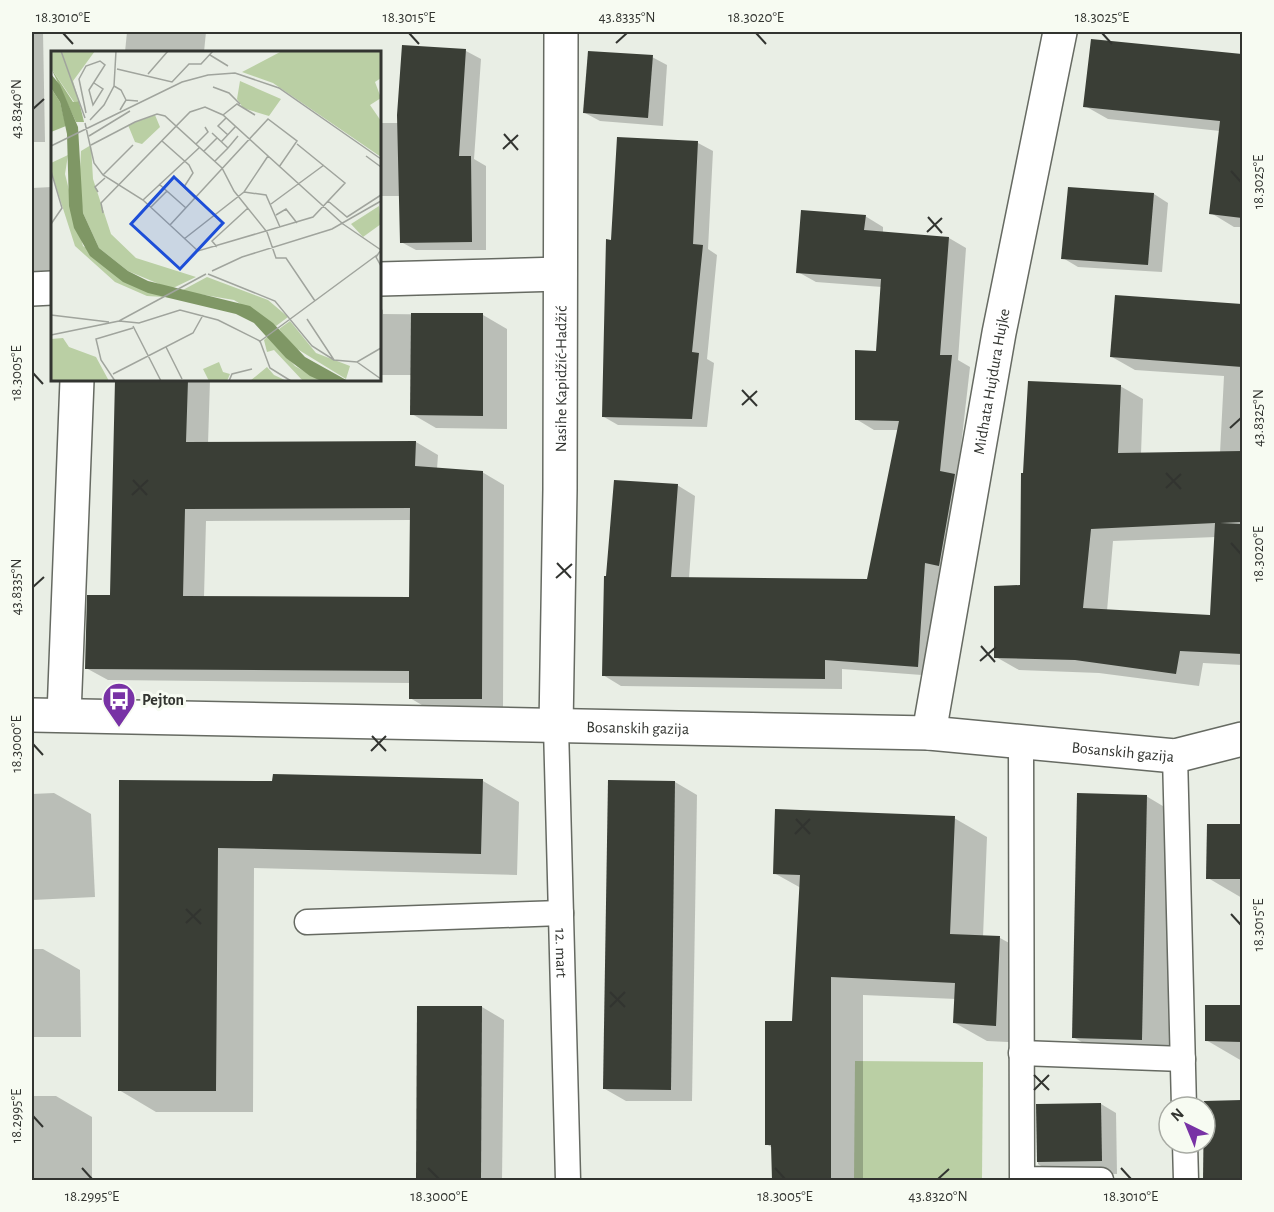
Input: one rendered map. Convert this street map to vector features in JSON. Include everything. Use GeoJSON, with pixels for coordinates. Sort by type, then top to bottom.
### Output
{"type":"FeatureCollection","features":[{"type":"Feature","properties":{"kind":"street","name":"Nasihe Kapidžić-Hadžić"},"geometry":{"type":"LineString","coordinates":[[556,727],[560,490],[561,32]]}},
{"type":"Feature","properties":{"kind":"street","name":"Midhata Hujdura Hujke"},"geometry":{"type":"LineString","coordinates":[[928,733],[999,333],[1060,32]]}},
{"type":"Feature","properties":{"kind":"street"},"geometry":{"type":"LineString","coordinates":[[381,279],[560,274]]}},
{"type":"Feature","properties":{"kind":"street"},"geometry":{"type":"LineString","coordinates":[[32,288],[51,288]]}},
{"type":"Feature","properties":{"kind":"street"},"geometry":{"type":"LineString","coordinates":[[64,715],[76,381]]}},
{"type":"Feature","properties":{"kind":"street","name":"Bosanskih gazija"},"geometry":{"type":"LineString","coordinates":[[32,715],[928,733],[1174,756],[1242,739]]}},
{"type":"Feature","properties":{"kind":"lane","name":"12. mart"},"geometry":{"type":"LineString","coordinates":[[556,727],[568,1180]]}},
{"type":"Feature","properties":{"kind":"lane"},"geometry":{"type":"LineString","coordinates":[[1021,742],[1022,1179],[1101,1180]]}},
{"type":"Feature","properties":{"kind":"lane"},"geometry":{"type":"LineString","coordinates":[[1174,756],[1184,1095]]}},
{"type":"Feature","properties":{"kind":"lane"},"geometry":{"type":"LineString","coordinates":[[307,922],[561,913]]}},
{"type":"Feature","properties":{"kind":"lane"},"geometry":{"type":"LineString","coordinates":[[1021,1053],[1183,1059]]}},
{"type":"Feature","properties":{"kind":"lane"},"geometry":{"type":"LineString","coordinates":[[1185,1155],[1186,1180]]}},
{"type":"Feature","properties":{"kind":"green space"},"geometry":{"type":"Polygon","coordinates":[[[855,1061],[983,1062],[982,1178],[854,1178],[855,1061]]]}},
{"type":"Feature","properties":{"kind":"building"},"geometry":{"type":"Polygon","coordinates":[[[1091,39],[1242,54],[1242,218],[1209,214],[1220,121],[1083,107],[1091,39]]]}},
{"type":"Feature","properties":{"kind":"building"},"geometry":{"type":"Polygon","coordinates":[[[402,45],[466,49],[459,156],[471,156],[472,242],[400,243],[397,115],[402,45]]]}},
{"type":"Feature","properties":{"kind":"building"},"geometry":{"type":"Polygon","coordinates":[[[588,51],[653,55],[648,118],[583,113],[588,51]]]}},
{"type":"Feature","properties":{"kind":"building"},"geometry":{"type":"Polygon","coordinates":[[[617,137],[698,141],[693,244],[703,245],[692,352],[699,353],[692,419],[602,417],[606,239],[611,240],[617,137]]]}},
{"type":"Feature","properties":{"kind":"building"},"geometry":{"type":"Polygon","coordinates":[[[1068,187],[1154,193],[1148,265],[1061,259],[1068,187]]]}},
{"type":"Feature","properties":{"kind":"building"},"geometry":{"type":"Polygon","coordinates":[[[801,210],[866,215],[864,230],[949,237],[940,355],[952,355],[940,471],[955,474],[939,566],[925,563],[918,667],[825,660],[825,679],[602,676],[604,576],[606,576],[614,480],[678,484],[671,577],[867,579],[899,421],[855,420],[855,350],[876,351],[881,279],[796,273],[801,210]]]}},
{"type":"Feature","properties":{"kind":"building"},"geometry":{"type":"Polygon","coordinates":[[[1115,295],[1242,304],[1242,367],[1110,357],[1115,295]]]}},
{"type":"Feature","properties":{"kind":"building"},"geometry":{"type":"Polygon","coordinates":[[[411,313],[483,313],[483,416],[410,415],[411,313]]]}},
{"type":"Feature","properties":{"kind":"building"},"geometry":{"type":"Polygon","coordinates":[[[115,381],[188,381],[186,442],[416,441],[415,466],[483,471],[482,699],[409,699],[409,671],[85,669],[87,595],[110,595],[115,381]],[[410,508],[185,509],[183,596],[409,597],[410,508]]]}},
{"type":"Feature","properties":{"kind":"building"},"geometry":{"type":"Polygon","coordinates":[[[1028,381],[1121,385],[1118,453],[1242,451],[1242,522],[1220,523],[1242,524],[1242,654],[1180,651],[1176,674],[1075,660],[994,658],[994,586],[1020,585],[1021,473],[1023,473],[1028,381]],[[1215,523],[1091,529],[1083,608],[1210,615],[1215,523]]]}},
{"type":"Feature","properties":{"kind":"building"},"geometry":{"type":"Polygon","coordinates":[[[273,774],[483,779],[481,854],[218,848],[216,1091],[118,1091],[119,780],[272,781],[273,774]]]}},
{"type":"Feature","properties":{"kind":"building"},"geometry":{"type":"Polygon","coordinates":[[[608,780],[675,781],[671,1090],[603,1089],[608,780]]]}},
{"type":"Feature","properties":{"kind":"building"},"geometry":{"type":"Polygon","coordinates":[[[1077,793],[1147,795],[1142,1040],[1072,1038],[1077,793]]]}},
{"type":"Feature","properties":{"kind":"building"},"geometry":{"type":"Polygon","coordinates":[[[775,809],[955,816],[950,934],[1000,936],[996,1026],[953,1023],[955,983],[831,977],[831,1180],[772,1180],[771,1145],[765,1145],[765,1021],[792,1021],[800,875],[773,874],[775,809]]]}},
{"type":"Feature","properties":{"kind":"building"},"geometry":{"type":"Polygon","coordinates":[[[1207,824],[1242,824],[1242,879],[1206,879],[1207,824]]]}},
{"type":"Feature","properties":{"kind":"building"},"geometry":{"type":"Polygon","coordinates":[[[1205,1005],[1242,1005],[1242,1042],[1205,1041],[1205,1005]]]}},
{"type":"Feature","properties":{"kind":"building"},"geometry":{"type":"Polygon","coordinates":[[[417,1006],[482,1006],[481,1180],[416,1180],[417,1006]]]}},
{"type":"Feature","properties":{"kind":"building"},"geometry":{"type":"Polygon","coordinates":[[[1242,1100],[1242,1180],[1203,1180],[1203,1155],[1217,1155],[1217,1101],[1242,1100]]]}},
{"type":"Feature","properties":{"kind":"building"},"geometry":{"type":"Polygon","coordinates":[[[1101,1103],[1102,1161],[1037,1162],[1036,1104],[1101,1103]]]}},
{"type":"Feature","properties":{"kind":"place","name":"Pejton"},"geometry":{"type":"Point","coordinates":[119,728]}}]}
